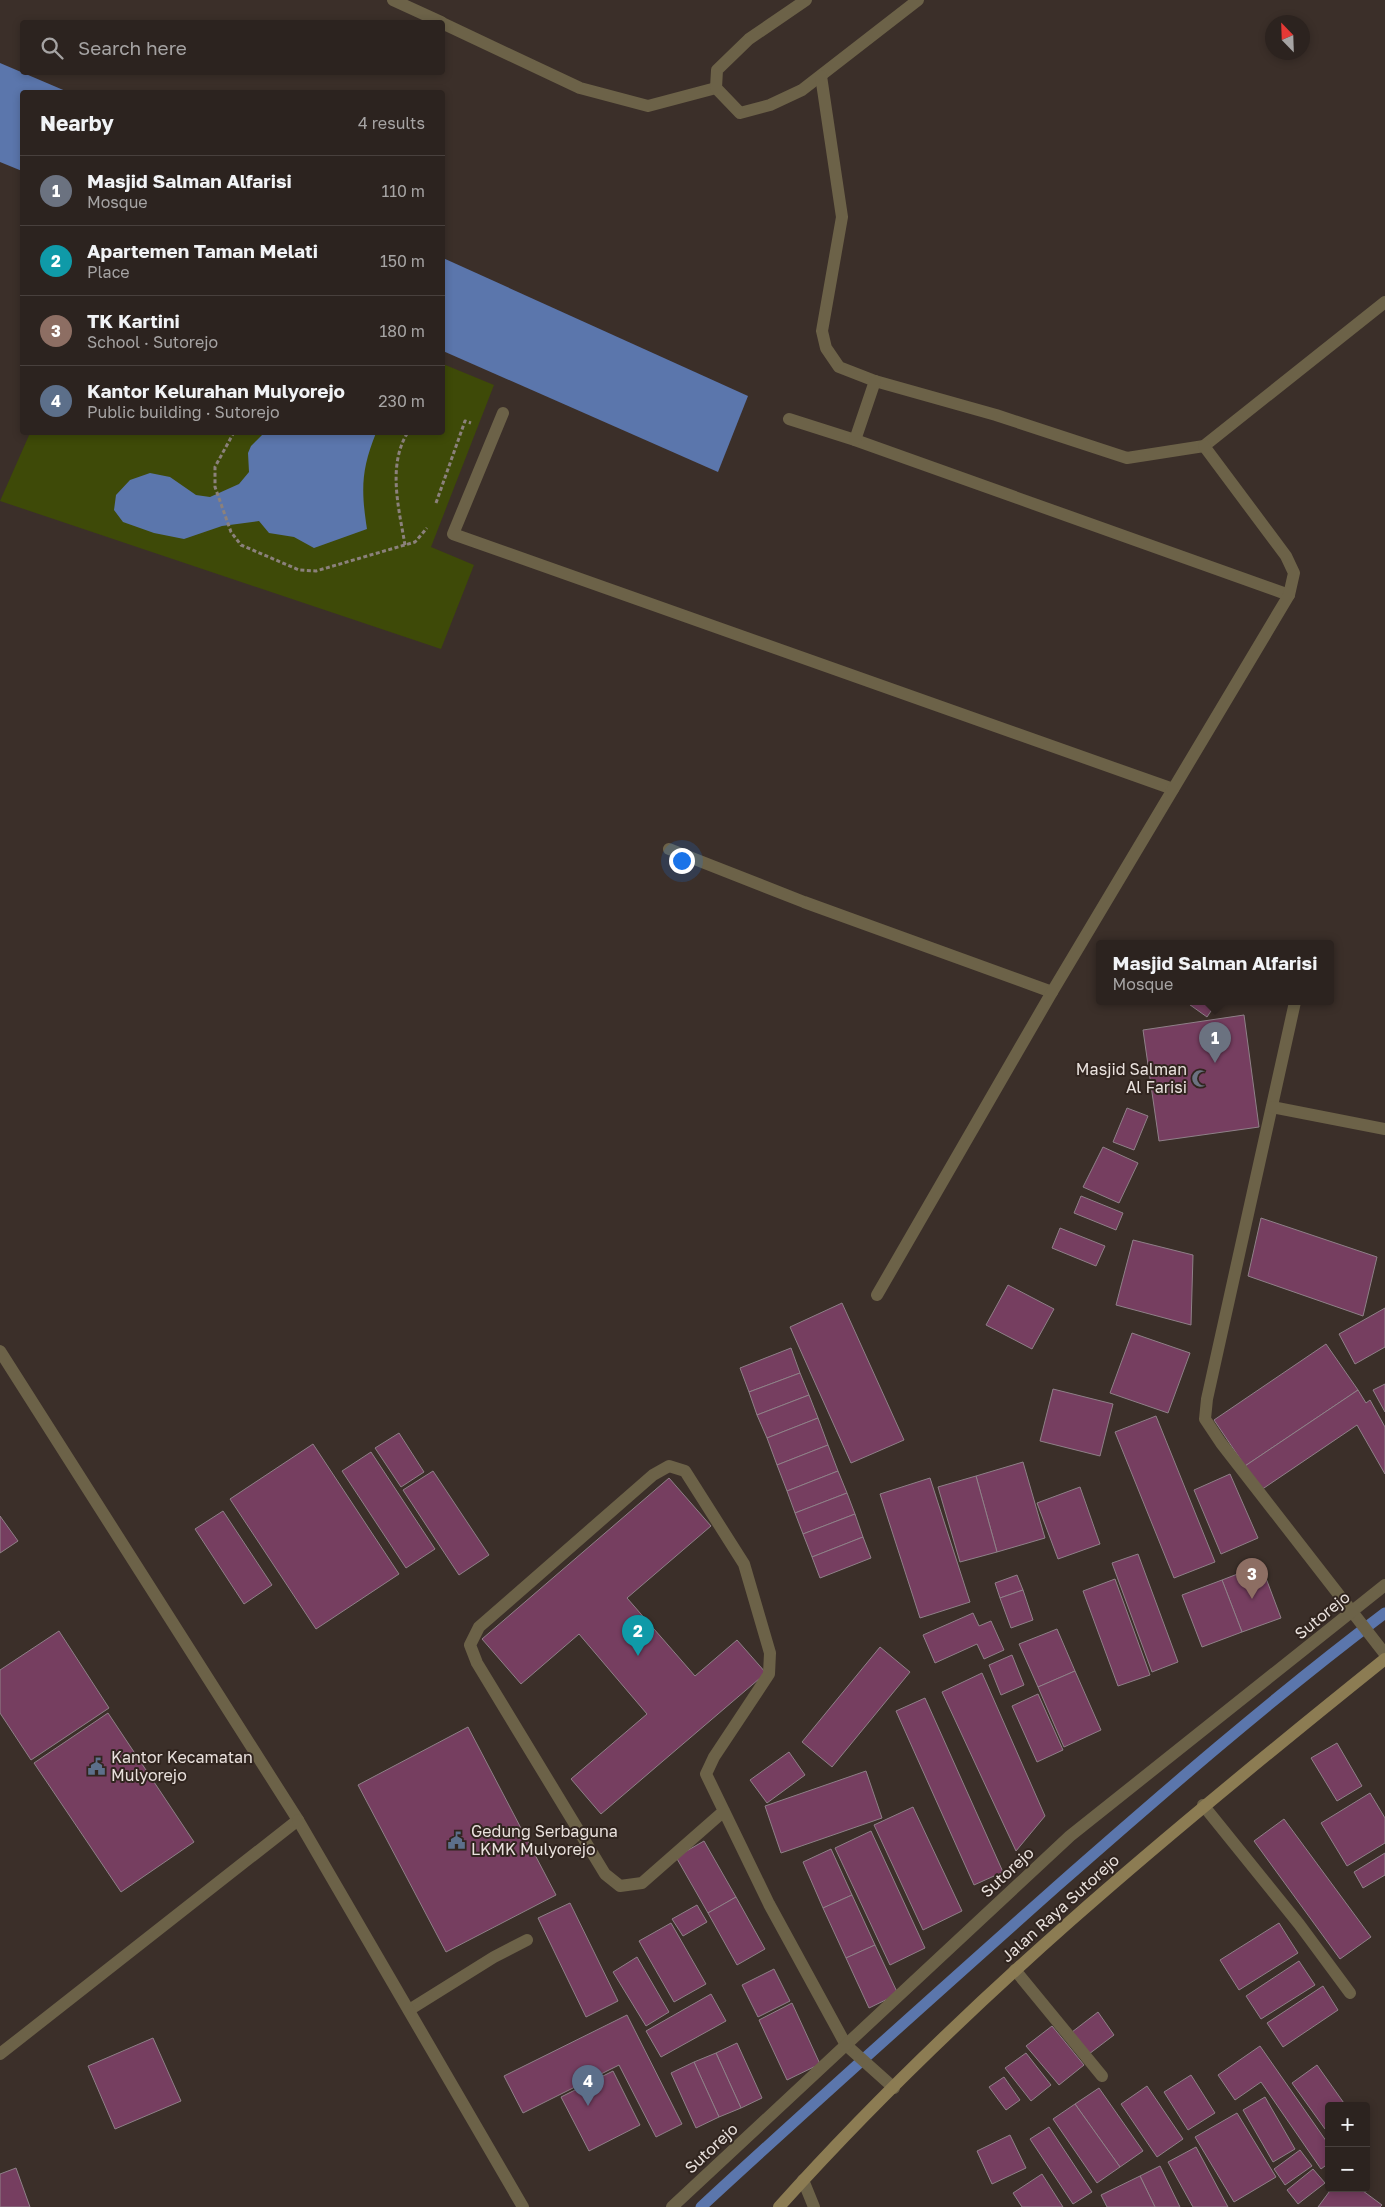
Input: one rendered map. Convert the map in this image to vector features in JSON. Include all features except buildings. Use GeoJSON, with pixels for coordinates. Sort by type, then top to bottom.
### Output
{"type":"FeatureCollection","features":[{"type":"Feature","properties":{"kind":"main road","name":"Jalan Raya Sutorejo"},"geometry":{"type":"LineString","coordinates":[[779,2207],[889,2084],[1086,1904],[1383,1654]]}},
{"type":"Feature","properties":{"kind":"street"},"geometry":{"type":"LineString","coordinates":[[393,0],[436,20]]}},
{"type":"Feature","properties":{"kind":"street"},"geometry":{"type":"LineString","coordinates":[[806,0],[749,39],[717,70],[716,88],[740,113],[770,105],[802,90],[918,0]]}},
{"type":"Feature","properties":{"kind":"street"},"geometry":{"type":"LineString","coordinates":[[445,24],[580,88],[648,106],[716,88]]}},
{"type":"Feature","properties":{"kind":"street"},"geometry":{"type":"LineString","coordinates":[[822,76],[842,217],[822,331],[826,348],[839,367],[875,381],[996,415],[1127,458],[1204,446],[1385,302]]}},
{"type":"Feature","properties":{"kind":"street"},"geometry":{"type":"LineString","coordinates":[[854,440],[875,381]]}},
{"type":"Feature","properties":{"kind":"street"},"geometry":{"type":"LineString","coordinates":[[503,413],[453,534],[1173,790]]}},
{"type":"Feature","properties":{"kind":"street"},"geometry":{"type":"LineString","coordinates":[[789,419],[854,440],[1289,595]]}},
{"type":"Feature","properties":{"kind":"street"},"geometry":{"type":"LineString","coordinates":[[877,1295],[1052,992],[1289,595],[1294,573],[1286,556],[1204,446]]}},
{"type":"Feature","properties":{"kind":"street"},"geometry":{"type":"LineString","coordinates":[[669,849],[804,902],[1052,992]]}},
{"type":"Feature","properties":{"kind":"street"},"geometry":{"type":"LineString","coordinates":[[1294,1005],[1207,1399],[1206,1418],[1220,1443],[1355,1615],[1383,1654]]}},
{"type":"Feature","properties":{"kind":"street"},"geometry":{"type":"LineString","coordinates":[[1272,1107],[1385,1129]]}},
{"type":"Feature","properties":{"kind":"street"},"geometry":{"type":"LineString","coordinates":[[0,1351],[298,1820],[523,2207]]}},
{"type":"Feature","properties":{"kind":"street"},"geometry":{"type":"LineString","coordinates":[[724,1811],[642,1883],[620,1886],[605,1874],[477,1663],[470,1645],[479,1627],[653,1475],[669,1466],[685,1471],[744,1564],[770,1653],[769,1674],[728,1735],[706,1774],[724,1811],[769,1904],[850,2049],[889,2084]]}},
{"type":"Feature","properties":{"kind":"street","name":"Sutorejo"},"geometry":{"type":"LineString","coordinates":[[672,2207],[850,2049],[1070,1836],[1355,1615],[1385,1585]]}},
{"type":"Feature","properties":{"kind":"street"},"geometry":{"type":"LineString","coordinates":[[1203,1805],[1299,1924],[1350,1993]]}},
{"type":"Feature","properties":{"kind":"street"},"geometry":{"type":"LineString","coordinates":[[0,2054],[298,1820]]}},
{"type":"Feature","properties":{"kind":"street"},"geometry":{"type":"LineString","coordinates":[[409,2010],[494,1957],[527,1940]]}},
{"type":"Feature","properties":{"kind":"street"},"geometry":{"type":"LineString","coordinates":[[1015,1970],[1102,2076]]}},
{"type":"Feature","properties":{"kind":"street"},"geometry":{"type":"LineString","coordinates":[[803,2180],[814,2207]]}},
{"type":"Feature","properties":{"kind":"path"},"geometry":{"type":"LineString","coordinates":[[232,435],[215,467],[216,487],[231,532],[241,545],[299,570],[316,571],[405,545],[396,484],[401,442],[406,435]]}},
{"type":"Feature","properties":{"kind":"green space"},"geometry":{"type":"Polygon","coordinates":[[[445,365],[494,385],[431,547],[474,565],[441,649],[0,501],[29,435],[445,435],[445,365]]]}},
{"type":"Feature","properties":{"kind":"water"},"geometry":{"type":"Polygon","coordinates":[[[0,63],[20,72],[20,75],[28,75],[63,90],[20,90],[20,170],[0,162],[0,63]]]}},
{"type":"Feature","properties":{"kind":"water"},"geometry":{"type":"Polygon","coordinates":[[[445,259],[748,396],[718,472],[445,352],[445,259]]]}},
{"type":"Feature","properties":{"kind":"water"},"geometry":{"type":"Polygon","coordinates":[[[262,435],[375,435],[367,458],[363,491],[367,529],[314,548],[294,537],[269,533],[259,521],[222,526],[184,539],[154,533],[123,522],[114,510],[116,495],[130,480],[150,473],[170,477],[196,495],[210,497],[239,484],[249,472],[248,453],[251,446],[262,435]]]}},
{"type":"Feature","properties":{"kind":"waterway"},"geometry":{"type":"LineString","coordinates":[[701,2207],[1056,1887],[1218,1747],[1385,1613]]}},
{"type":"Feature","properties":{"kind":"place","name":"Masjid Salman Alfarisi"},"geometry":{"type":"Point","coordinates":[1215,1063]}},
{"type":"Feature","properties":{"kind":"place","name":"Masjid Salman Al Farisi"},"geometry":{"type":"Point","coordinates":[1201,1078]}},
{"type":"Feature","properties":{"kind":"place","name":"TK Kartini"},"geometry":{"type":"Point","coordinates":[1252,1599]}},
{"type":"Feature","properties":{"kind":"place","name":"Apartemen Taman Melati"},"geometry":{"type":"Point","coordinates":[638,1656]}},
{"type":"Feature","properties":{"kind":"place","name":"Kantor Kecamatan Mulyorejo"},"geometry":{"type":"Point","coordinates":[97,1766]}},
{"type":"Feature","properties":{"kind":"place","name":"Gedung Serbaguna LKMK Mulyorejo"},"geometry":{"type":"Point","coordinates":[457,1840]}},
{"type":"Feature","properties":{"kind":"place","name":"Kantor Kelurahan Mulyorejo"},"geometry":{"type":"Point","coordinates":[588,2106]}}]}
